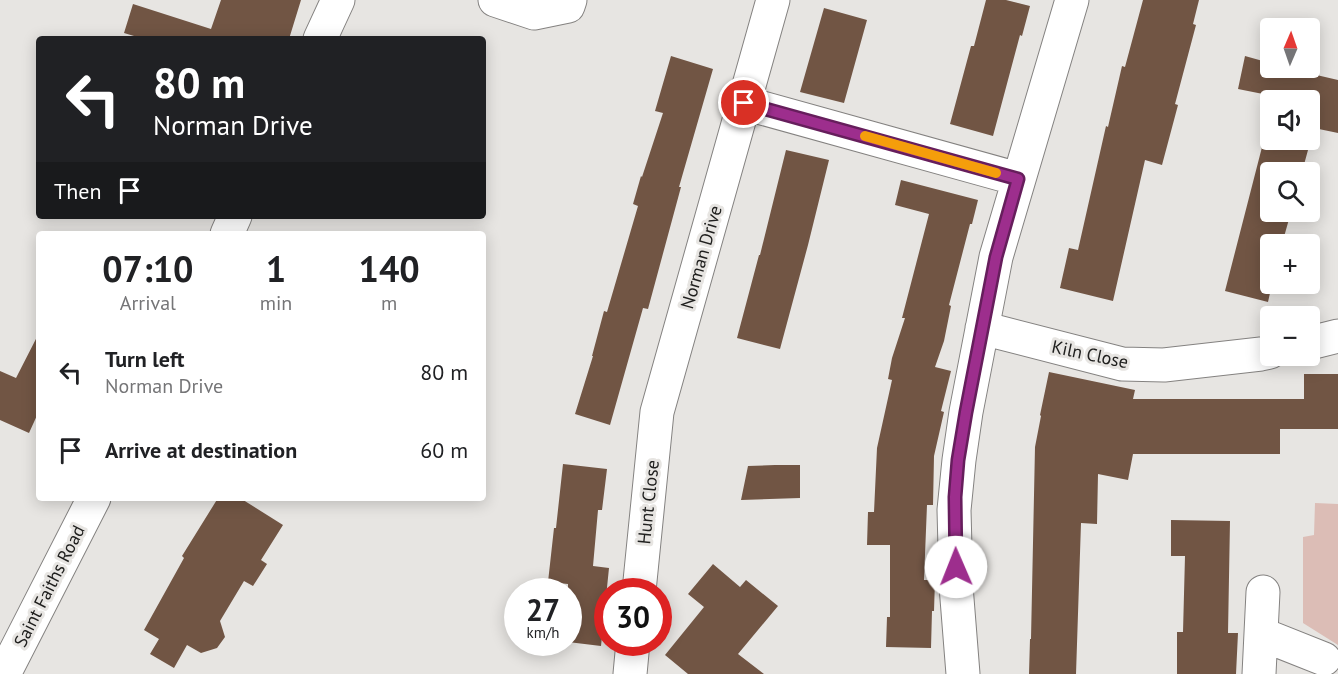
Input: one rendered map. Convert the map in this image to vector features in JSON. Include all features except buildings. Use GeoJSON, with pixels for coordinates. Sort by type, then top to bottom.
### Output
{"type":"FeatureCollection","features":[{"type":"Feature","properties":{"kind":"street"},"geometry":{"type":"LineString","coordinates":[[321,36],[338,0]]}},
{"type":"Feature","properties":{"kind":"street"},"geometry":{"type":"LineString","coordinates":[[495,0],[534,13],[568,6],[570,0]]}},
{"type":"Feature","properties":{"kind":"street","name":"Norman Drive"},"geometry":{"type":"LineString","coordinates":[[657,412],[773,0]]}},
{"type":"Feature","properties":{"kind":"street"},"geometry":{"type":"LineString","coordinates":[[963,674],[956,586],[955,497],[958,460],[996,257],[1072,0]]}},
{"type":"Feature","properties":{"kind":"street"},"geometry":{"type":"LineString","coordinates":[[744,103],[1018,179]]}},
{"type":"Feature","properties":{"kind":"street","name":"Kiln Close"},"geometry":{"type":"LineString","coordinates":[[982,328],[1122,364],[1164,365],[1260,354]]}},
{"type":"Feature","properties":{"kind":"street"},"geometry":{"type":"LineString","coordinates":[[1320,340],[1338,336]]}},
{"type":"Feature","properties":{"kind":"street","name":"Hunt Close"},"geometry":{"type":"LineString","coordinates":[[640,578],[657,412]]}},
{"type":"Feature","properties":{"kind":"street","name":"Saint Faiths Road"},"geometry":{"type":"LineString","coordinates":[[4,674],[92,501]]}},
{"type":"Feature","properties":{"kind":"street"},"geometry":{"type":"LineString","coordinates":[[1259,674],[1263,592]]}},
{"type":"Feature","properties":{"kind":"street"},"geometry":{"type":"LineString","coordinates":[[1261,634],[1324,659]]}},
{"type":"Feature","properties":{"kind":"street"},"geometry":{"type":"LineString","coordinates":[[630,674],[632,656]]}},
{"type":"Feature","properties":{"kind":"shaded area"},"geometry":{"type":"Polygon","coordinates":[[[1315,503],[1338,504],[1338,645],[1303,623],[1303,537],[1314,535],[1315,503]]]}},
{"type":"Feature","properties":{"kind":"slow traffic"},"geometry":{"type":"LineString","coordinates":[[865,136],[996,173]]}},
{"type":"Feature","properties":{"kind":"route"},"geometry":{"type":"LineString","coordinates":[[744,103],[1018,179],[996,257],[958,460],[954,510],[956,567]]}}]}
